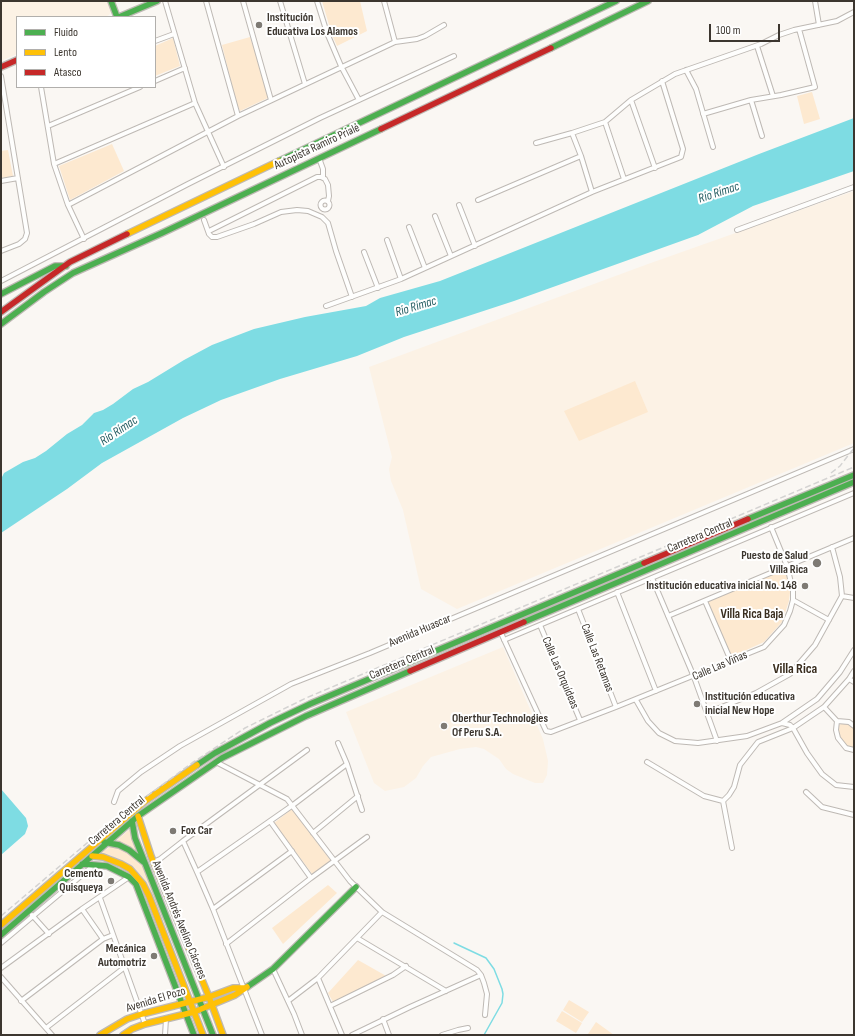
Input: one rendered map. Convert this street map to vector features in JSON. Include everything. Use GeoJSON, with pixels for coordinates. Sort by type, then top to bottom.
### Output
{"type":"FeatureCollection","features":[{"type":"Feature","properties":{"kind":"main road"},"geometry":{"type":"LineString","coordinates":[[111,1],[118,16]]}},
{"type":"Feature","properties":{"kind":"main road"},"geometry":{"type":"LineString","coordinates":[[120,16],[157,1]]}},
{"type":"Feature","properties":{"kind":"main road","name":"Autopista Ramiro Prialé"},"geometry":{"type":"LineString","coordinates":[[1,312],[76,259],[318,142],[616,1]]}},
{"type":"Feature","properties":{"kind":"main road","name":"Autopista Ramiro Prialé"},"geometry":{"type":"LineString","coordinates":[[1,324],[44,292],[73,273],[162,234],[648,1]]}},
{"type":"Feature","properties":{"kind":"main road"},"geometry":{"type":"LineString","coordinates":[[1,67],[16,60]]}},
{"type":"Feature","properties":{"kind":"main road"},"geometry":{"type":"LineString","coordinates":[[1,294],[56,266],[66,266]]}},
{"type":"Feature","properties":{"kind":"main road","name":"Carretera Central"},"geometry":{"type":"LineString","coordinates":[[1,925],[144,802],[209,758],[270,723],[317,701],[854,475]]}},
{"type":"Feature","properties":{"kind":"main road","name":"Carretera Central"},"geometry":{"type":"LineString","coordinates":[[1,935],[138,816],[216,762],[306,716],[854,482]]}},
{"type":"Feature","properties":{"kind":"main road"},"geometry":{"type":"LineString","coordinates":[[532,610],[536,617]]}},
{"type":"Feature","properties":{"kind":"main road"},"geometry":{"type":"LineString","coordinates":[[138,816],[153,862],[209,997],[222,1035]]}},
{"type":"Feature","properties":{"kind":"main road"},"geometry":{"type":"LineString","coordinates":[[132,821],[135,838],[145,863]]}},
{"type":"Feature","properties":{"kind":"main road","name":"Avenida Andrés Avelino Cáceres"},"geometry":{"type":"LineString","coordinates":[[97,842],[108,842],[119,845],[129,850],[145,863],[213,1035]]}},
{"type":"Feature","properties":{"kind":"main road","name":"Avenida Andrés Avelino Cáceres"},"geometry":{"type":"LineString","coordinates":[[92,856],[111,859],[130,869],[143,884],[203,1035]]}},
{"type":"Feature","properties":{"kind":"main road"},"geometry":{"type":"LineString","coordinates":[[82,864],[107,866],[129,877],[136,884],[194,1035]]}},
{"type":"Feature","properties":{"kind":"main road","name":"Avenida El Pozo"},"geometry":{"type":"LineString","coordinates":[[123,1035],[132,1029],[145,1024],[194,1012],[212,1005],[235,995],[259,980],[273,969],[356,887]]}},
{"type":"Feature","properties":{"kind":"main road"},"geometry":{"type":"LineString","coordinates":[[43,889],[48,894]]}},
{"type":"Feature","properties":{"kind":"main road"},"geometry":{"type":"LineString","coordinates":[[139,893],[149,896]]}},
{"type":"Feature","properties":{"kind":"main road"},"geometry":{"type":"LineString","coordinates":[[160,926],[162,923],[168,921]]}},
{"type":"Feature","properties":{"kind":"main road"},"geometry":{"type":"LineString","coordinates":[[165,961],[170,950]]}},
{"type":"Feature","properties":{"kind":"main road"},"geometry":{"type":"LineString","coordinates":[[181,954],[189,950]]}},
{"type":"Feature","properties":{"kind":"main road","name":"Avenida El Pozo"},"geometry":{"type":"LineString","coordinates":[[100,1035],[127,1020],[142,1014],[209,997],[233,988],[244,988]]}},
{"type":"Feature","properties":{"kind":"street"},"geometry":{"type":"LineString","coordinates":[[165,1],[195,103],[224,167]]}},
{"type":"Feature","properties":{"kind":"street"},"geometry":{"type":"LineString","coordinates":[[206,1],[238,116]]}},
{"type":"Feature","properties":{"kind":"street"},"geometry":{"type":"LineString","coordinates":[[243,1],[271,100]]}},
{"type":"Feature","properties":{"kind":"street"},"geometry":{"type":"LineString","coordinates":[[280,1],[305,84]]}},
{"type":"Feature","properties":{"kind":"street"},"geometry":{"type":"LineString","coordinates":[[317,1],[327,33],[341,66],[359,100]]}},
{"type":"Feature","properties":{"kind":"street"},"geometry":{"type":"LineString","coordinates":[[384,1],[395,42]]}},
{"type":"Feature","properties":{"kind":"street"},"geometry":{"type":"LineString","coordinates":[[815,1],[819,26]]}},
{"type":"Feature","properties":{"kind":"street"},"geometry":{"type":"LineString","coordinates":[[536,143],[606,122],[631,100],[662,81],[686,70],[757,46],[779,35],[837,21],[854,12]]}},
{"type":"Feature","properties":{"kind":"street"},"geometry":{"type":"LineString","coordinates":[[68,205],[207,131],[341,66],[395,42],[417,39],[425,36],[444,25]]}},
{"type":"Feature","properties":{"kind":"street"},"geometry":{"type":"LineString","coordinates":[[703,114],[751,100],[815,87],[799,29]]}},
{"type":"Feature","properties":{"kind":"street"},"geometry":{"type":"LineString","coordinates":[[156,42],[174,34]]}},
{"type":"Feature","properties":{"kind":"street"},"geometry":{"type":"LineString","coordinates":[[757,46],[773,96]]}},
{"type":"Feature","properties":{"kind":"street"},"geometry":{"type":"LineString","coordinates":[[1,281],[188,184],[320,118],[454,56]]}},
{"type":"Feature","properties":{"kind":"street"},"geometry":{"type":"LineString","coordinates":[[156,81],[185,68]]}},
{"type":"Feature","properties":{"kind":"street"},"geometry":{"type":"LineString","coordinates":[[686,70],[696,89],[714,147]]}},
{"type":"Feature","properties":{"kind":"street"},"geometry":{"type":"LineString","coordinates":[[1,78],[27,233],[25,239],[19,244],[1,251]]}},
{"type":"Feature","properties":{"kind":"street"},"geometry":{"type":"LineString","coordinates":[[326,306],[401,279],[592,192],[681,157],[683,149],[662,81]]}},
{"type":"Feature","properties":{"kind":"street"},"geometry":{"type":"LineString","coordinates":[[42,88],[54,164],[68,205],[84,239]]}},
{"type":"Feature","properties":{"kind":"street"},"geometry":{"type":"LineString","coordinates":[[48,126],[138,88]]}},
{"type":"Feature","properties":{"kind":"street"},"geometry":{"type":"LineString","coordinates":[[631,100],[655,168]]}},
{"type":"Feature","properties":{"kind":"street"},"geometry":{"type":"LineString","coordinates":[[751,100],[762,136]]}},
{"type":"Feature","properties":{"kind":"street"},"geometry":{"type":"LineString","coordinates":[[54,164],[195,103]]}},
{"type":"Feature","properties":{"kind":"street"},"geometry":{"type":"LineString","coordinates":[[606,122],[624,179]]}},
{"type":"Feature","properties":{"kind":"street"},"geometry":{"type":"LineString","coordinates":[[572,133],[592,192]]}},
{"type":"Feature","properties":{"kind":"street"},"geometry":{"type":"LineString","coordinates":[[478,200],[580,156]]}},
{"type":"Feature","properties":{"kind":"street"},"geometry":{"type":"LineString","coordinates":[[319,158],[323,168],[323,178],[328,185],[328,201]]}},
{"type":"Feature","properties":{"kind":"street"},"geometry":{"type":"LineString","coordinates":[[208,231],[317,177],[323,178]]}},
{"type":"Feature","properties":{"kind":"street"},"geometry":{"type":"LineString","coordinates":[[1,181],[18,178]]}},
{"type":"Feature","properties":{"kind":"street"},"geometry":{"type":"LineString","coordinates":[[737,230],[854,187]]}},
{"type":"Feature","properties":{"kind":"street"},"geometry":{"type":"LineString","coordinates":[[459,205],[474,246]]}},
{"type":"Feature","properties":{"kind":"street"},"geometry":{"type":"LineString","coordinates":[[204,220],[209,234],[212,236],[217,236],[254,224],[281,212],[297,210],[308,211],[322,218],[328,223],[352,297]]}},
{"type":"Feature","properties":{"kind":"street"},"geometry":{"type":"LineString","coordinates":[[435,216],[451,256]]}},
{"type":"Feature","properties":{"kind":"street"},"geometry":{"type":"LineString","coordinates":[[409,227],[425,268]]}},
{"type":"Feature","properties":{"kind":"street"},"geometry":{"type":"LineString","coordinates":[[387,240],[401,279]]}},
{"type":"Feature","properties":{"kind":"street"},"geometry":{"type":"LineString","coordinates":[[364,252],[378,288]]}},
{"type":"Feature","properties":{"kind":"street","name":"Avenida Huascar"},"geometry":{"type":"LineString","coordinates":[[114,802],[118,791],[141,772],[180,746],[291,684],[370,653],[854,449]]}},
{"type":"Feature","properties":{"kind":"street"},"geometry":{"type":"LineString","coordinates":[[501,633],[504,640],[854,493]]}},
{"type":"Feature","properties":{"kind":"street","name":"Calle Las Viñas"},"geometry":{"type":"LineString","coordinates":[[504,640],[545,731],[551,732],[694,677],[764,647],[784,625],[788,618],[793,600],[793,591],[787,566],[771,527]]}},
{"type":"Feature","properties":{"kind":"street"},"geometry":{"type":"LineString","coordinates":[[668,616],[854,538]]}},
{"type":"Feature","properties":{"kind":"street"},"geometry":{"type":"LineString","coordinates":[[706,712],[756,693],[790,674],[815,645],[842,596],[840,577],[832,547]]}},
{"type":"Feature","properties":{"kind":"street"},"geometry":{"type":"LineString","coordinates":[[652,578],[694,677],[717,740]]}},
{"type":"Feature","properties":{"kind":"street"},"geometry":{"type":"LineString","coordinates":[[617,592],[656,691]]}},
{"type":"Feature","properties":{"kind":"street"},"geometry":{"type":"LineString","coordinates":[[842,596],[854,598]]}},
{"type":"Feature","properties":{"kind":"street"},"geometry":{"type":"LineString","coordinates":[[793,600],[829,620]]}},
{"type":"Feature","properties":{"kind":"street"},"geometry":{"type":"LineString","coordinates":[[705,601],[731,661]]}},
{"type":"Feature","properties":{"kind":"street","name":"Calle Las Retamas"},"geometry":{"type":"LineString","coordinates":[[578,609],[616,708]]}},
{"type":"Feature","properties":{"kind":"street","name":"Calle Las Orquídeas"},"geometry":{"type":"LineString","coordinates":[[540,625],[580,720]]}},
{"type":"Feature","properties":{"kind":"street"},"geometry":{"type":"LineString","coordinates":[[636,700],[648,720],[659,733],[675,741],[698,744],[746,736],[782,723],[817,699],[840,672],[854,650]]}},
{"type":"Feature","properties":{"kind":"street"},"geometry":{"type":"LineString","coordinates":[[723,801],[734,787],[740,764],[758,742],[793,728],[824,707],[849,679],[854,671]]}},
{"type":"Feature","properties":{"kind":"street"},"geometry":{"type":"LineString","coordinates":[[849,679],[854,682]]}},
{"type":"Feature","properties":{"kind":"street"},"geometry":{"type":"LineString","coordinates":[[824,707],[837,721],[849,722],[854,726]]}},
{"type":"Feature","properties":{"kind":"street"},"geometry":{"type":"LineString","coordinates":[[837,721],[836,730],[838,738],[846,748],[854,750]]}},
{"type":"Feature","properties":{"kind":"street"},"geometry":{"type":"LineString","coordinates":[[782,723],[790,724],[806,753],[822,774],[836,785],[854,787]]}},
{"type":"Feature","properties":{"kind":"street"},"geometry":{"type":"LineString","coordinates":[[338,743],[347,764],[362,810]]}},
{"type":"Feature","properties":{"kind":"street"},"geometry":{"type":"LineString","coordinates":[[153,862],[307,750]]}},
{"type":"Feature","properties":{"kind":"street"},"geometry":{"type":"LineString","coordinates":[[216,762],[287,798],[334,861],[356,887],[382,912],[477,970],[481,975],[487,994],[485,1015]]}},
{"type":"Feature","properties":{"kind":"street"},"geometry":{"type":"LineString","coordinates":[[647,762],[704,796],[723,801]]}},
{"type":"Feature","properties":{"kind":"street"},"geometry":{"type":"LineString","coordinates":[[198,872],[293,805],[347,764]]}},
{"type":"Feature","properties":{"kind":"street"},"geometry":{"type":"LineString","coordinates":[[806,792],[822,807],[854,815]]}},
{"type":"Feature","properties":{"kind":"street"},"geometry":{"type":"LineString","coordinates":[[313,833],[358,796]]}},
{"type":"Feature","properties":{"kind":"street"},"geometry":{"type":"LineString","coordinates":[[723,801],[732,848]]}},
{"type":"Feature","properties":{"kind":"street"},"geometry":{"type":"LineString","coordinates":[[270,821],[311,878]]}},
{"type":"Feature","properties":{"kind":"street"},"geometry":{"type":"LineString","coordinates":[[226,944],[367,837]]}},
{"type":"Feature","properties":{"kind":"street"},"geometry":{"type":"LineString","coordinates":[[183,841],[198,872],[262,1035]]}},
{"type":"Feature","properties":{"kind":"street"},"geometry":{"type":"LineString","coordinates":[[213,909],[292,852]]}},
{"type":"Feature","properties":{"kind":"street"},"geometry":{"type":"LineString","coordinates":[[1,943],[94,864]]}},
{"type":"Feature","properties":{"kind":"street"},"geometry":{"type":"LineString","coordinates":[[1,968],[129,877]]}},
{"type":"Feature","properties":{"kind":"street"},"geometry":{"type":"LineString","coordinates":[[100,898],[145,1024]]}},
{"type":"Feature","properties":{"kind":"street"},"geometry":{"type":"LineString","coordinates":[[82,909],[103,939]]}},
{"type":"Feature","properties":{"kind":"street"},"geometry":{"type":"LineString","coordinates":[[29,911],[49,934]]}},
{"type":"Feature","properties":{"kind":"street"},"geometry":{"type":"LineString","coordinates":[[288,1001],[318,978],[382,912]]}},
{"type":"Feature","properties":{"kind":"street"},"geometry":{"type":"LineString","coordinates":[[21,1001],[103,939],[113,935]]}},
{"type":"Feature","properties":{"kind":"street"},"geometry":{"type":"LineString","coordinates":[[357,938],[446,991]]}},
{"type":"Feature","properties":{"kind":"street"},"geometry":{"type":"LineString","coordinates":[[330,1006],[393,975],[406,966]]}},
{"type":"Feature","properties":{"kind":"street"},"geometry":{"type":"LineString","coordinates":[[46,1028],[125,967]]}},
{"type":"Feature","properties":{"kind":"street"},"geometry":{"type":"LineString","coordinates":[[273,969],[302,1035]]}},
{"type":"Feature","properties":{"kind":"street"},"geometry":{"type":"LineString","coordinates":[[352,1035],[481,975]]}},
{"type":"Feature","properties":{"kind":"street"},"geometry":{"type":"LineString","coordinates":[[1,977],[52,1035]]}},
{"type":"Feature","properties":{"kind":"street"},"geometry":{"type":"LineString","coordinates":[[318,978],[342,1035]]}},
{"type":"Feature","properties":{"kind":"street"},"geometry":{"type":"LineString","coordinates":[[165,1035],[166,1019]]}},
{"type":"Feature","properties":{"kind":"street"},"geometry":{"type":"LineString","coordinates":[[383,1020],[389,1035]]}},
{"type":"Feature","properties":{"kind":"street"},"geometry":{"type":"LineString","coordinates":[[442,1035],[468,1028]]}},
{"type":"Feature","properties":{"kind":"shaded area"},"geometry":{"type":"Polygon","coordinates":[[[1,1],[108,1],[112,11],[107,16],[16,16],[16,54],[1,61],[1,1]]]}},
{"type":"Feature","properties":{"kind":"shaded area"},"geometry":{"type":"Polygon","coordinates":[[[322,1],[360,1],[367,31],[337,46],[332,35],[322,1]]]}},
{"type":"Feature","properties":{"kind":"shaded area"},"geometry":{"type":"Polygon","coordinates":[[[250,37],[270,97],[240,111],[236,102],[222,45],[250,37]]]}},
{"type":"Feature","properties":{"kind":"shaded area"},"geometry":{"type":"Polygon","coordinates":[[[173,38],[180,66],[156,76],[156,46],[173,38]]]}},
{"type":"Feature","properties":{"kind":"shaded area"},"geometry":{"type":"Polygon","coordinates":[[[812,92],[820,119],[804,124],[797,96],[812,92]]]}},
{"type":"Feature","properties":{"kind":"shaded area"},"geometry":{"type":"Polygon","coordinates":[[[112,144],[124,171],[70,200],[59,166],[112,144]]]}},
{"type":"Feature","properties":{"kind":"shaded area"},"geometry":{"type":"Polygon","coordinates":[[[8,150],[13,176],[1,178],[1,151],[8,150]]]}},
{"type":"Feature","properties":{"kind":"shaded area"},"geometry":{"type":"Polygon","coordinates":[[[854,191],[854,443],[457,609],[421,589],[403,510],[391,481],[389,469],[392,457],[369,367],[648,264],[854,191]]]}},
{"type":"Feature","properties":{"kind":"shaded area"},"geometry":{"type":"Polygon","coordinates":[[[635,381],[648,412],[579,441],[564,411],[635,381]]]}},
{"type":"Feature","properties":{"kind":"shaded area"},"geometry":{"type":"Polygon","coordinates":[[[785,568],[790,592],[789,601],[782,622],[764,642],[731,657],[707,601],[785,568]]]}},
{"type":"Feature","properties":{"kind":"shaded area","name":"Oberthur Technologies Of Peru S.A."},"geometry":{"type":"Polygon","coordinates":[[[503,647],[543,739],[548,761],[547,775],[543,783],[535,783],[513,774],[506,769],[499,759],[484,749],[476,747],[460,749],[431,757],[423,766],[416,778],[404,787],[385,791],[374,783],[346,712],[503,647]]]}},
{"type":"Feature","properties":{"kind":"shaded area"},"geometry":{"type":"Polygon","coordinates":[[[845,722],[854,727],[854,748],[847,746],[839,736],[839,725],[845,722]]]}},
{"type":"Feature","properties":{"kind":"shaded area"},"geometry":{"type":"Polygon","coordinates":[[[292,809],[331,861],[313,875],[274,823],[292,809]]]}},
{"type":"Feature","properties":{"kind":"shaded area"},"geometry":{"type":"Polygon","coordinates":[[[130,829],[138,853],[117,840],[130,829]]]}},
{"type":"Feature","properties":{"kind":"shaded area"},"geometry":{"type":"Polygon","coordinates":[[[111,846],[118,846],[129,851],[144,866],[165,918],[164,919],[160,920],[142,877],[110,855],[101,853],[111,846]]]}},
{"type":"Feature","properties":{"kind":"shaded area"},"geometry":{"type":"Polygon","coordinates":[[[328,885],[337,893],[283,944],[272,928],[328,885]]]}},
{"type":"Feature","properties":{"kind":"shaded area"},"geometry":{"type":"Polygon","coordinates":[[[358,960],[388,977],[333,1002],[328,993],[358,960]]]}},
{"type":"Feature","properties":{"kind":"shaded area"},"geometry":{"type":"Polygon","coordinates":[[[569,1000],[589,1012],[582,1022],[563,1010],[569,1000]]]}},
{"type":"Feature","properties":{"kind":"shaded area"},"geometry":{"type":"Polygon","coordinates":[[[562,1011],[582,1023],[576,1033],[556,1021],[562,1011]]]}},
{"type":"Feature","properties":{"kind":"shaded area"},"geometry":{"type":"Polygon","coordinates":[[[596,1022],[614,1035],[588,1034],[596,1022]]]}},
{"type":"Feature","properties":{"kind":"water","name":"Río Rímac"},"geometry":{"type":"Polygon","coordinates":[[[854,118],[854,171],[753,206],[698,235],[514,301],[404,337],[357,356],[280,379],[221,400],[183,418],[102,463],[67,489],[1,533],[1,479],[4,473],[46,451],[67,434],[82,425],[94,413],[113,404],[133,389],[212,345],[254,329],[305,317],[366,306],[380,298],[440,281],[759,154],[854,118]]]}},
{"type":"Feature","properties":{"kind":"water"},"geometry":{"type":"Polygon","coordinates":[[[1,789],[26,818],[28,826],[25,834],[1,855],[1,789]]]}},
{"type":"Feature","properties":{"kind":"waterway"},"geometry":{"type":"LineString","coordinates":[[454,943],[486,958],[494,969],[502,989],[502,1003],[484,1035]]}},
{"type":"Feature","properties":{"kind":"railway"},"geometry":{"type":"LineString","coordinates":[[831,473],[840,466],[854,448]]}},
{"type":"Feature","properties":{"kind":"railway"},"geometry":{"type":"LineString","coordinates":[[1,916],[113,821],[192,763],[245,728],[306,698],[854,467]]}},
{"type":"Feature","properties":{"kind":"traffic: fast"},"geometry":{"type":"LineString","coordinates":[[111,1],[117,16]]}},
{"type":"Feature","properties":{"kind":"traffic: fast"},"geometry":{"type":"LineString","coordinates":[[121,16],[157,1]]}},
{"type":"Feature","properties":{"kind":"traffic: fast"},"geometry":{"type":"LineString","coordinates":[[279,161],[616,1]]}},
{"type":"Feature","properties":{"kind":"traffic: fast"},"geometry":{"type":"LineString","coordinates":[[551,48],[648,1]]}},
{"type":"Feature","properties":{"kind":"traffic: fast"},"geometry":{"type":"LineString","coordinates":[[1,324],[44,292],[73,273],[162,233],[381,129]]}},
{"type":"Feature","properties":{"kind":"traffic: fast"},"geometry":{"type":"LineString","coordinates":[[1,294],[55,266],[66,266]]}},
{"type":"Feature","properties":{"kind":"traffic: fast"},"geometry":{"type":"LineString","coordinates":[[748,519],[854,475]]}},
{"type":"Feature","properties":{"kind":"traffic: fast"},"geometry":{"type":"LineString","coordinates":[[524,622],[854,482]]}},
{"type":"Feature","properties":{"kind":"traffic: fast"},"geometry":{"type":"LineString","coordinates":[[197,765],[215,753],[270,723],[310,704],[644,563]]}},
{"type":"Feature","properties":{"kind":"traffic: fast"},"geometry":{"type":"LineString","coordinates":[[1,935],[138,816],[222,758],[306,716],[410,671]]}},
{"type":"Feature","properties":{"kind":"traffic: fast"},"geometry":{"type":"LineString","coordinates":[[132,821],[135,838],[145,863]]}},
{"type":"Feature","properties":{"kind":"traffic: fast"},"geometry":{"type":"LineString","coordinates":[[104,842],[119,845],[129,850],[145,863],[213,1035]]}},
{"type":"Feature","properties":{"kind":"traffic: fast"},"geometry":{"type":"LineString","coordinates":[[82,864],[107,866],[129,877],[136,884],[194,1035]]}},
{"type":"Feature","properties":{"kind":"traffic: fast"},"geometry":{"type":"LineString","coordinates":[[247,987],[273,969],[356,887]]}},
{"type":"Feature","properties":{"kind":"traffic: slow"},"geometry":{"type":"LineString","coordinates":[[127,234],[279,161]]}},
{"type":"Feature","properties":{"kind":"traffic: slow"},"geometry":{"type":"LineString","coordinates":[[1,925],[144,802],[197,765]]}},
{"type":"Feature","properties":{"kind":"traffic: slow"},"geometry":{"type":"LineString","coordinates":[[138,816],[151,856],[223,1035]]}},
{"type":"Feature","properties":{"kind":"traffic: slow"},"geometry":{"type":"LineString","coordinates":[[92,856],[103,857],[121,864],[130,869],[143,884],[203,1035]]}},
{"type":"Feature","properties":{"kind":"traffic: slow"},"geometry":{"type":"LineString","coordinates":[[123,1035],[132,1029],[145,1024],[194,1012],[235,995],[247,987]]}},
{"type":"Feature","properties":{"kind":"traffic: slow"},"geometry":{"type":"LineString","coordinates":[[100,1035],[127,1019],[142,1014],[209,997],[233,988],[244,988]]}},
{"type":"Feature","properties":{"kind":"traffic: jam"},"geometry":{"type":"LineString","coordinates":[[381,129],[551,48]]}},
{"type":"Feature","properties":{"kind":"traffic: jam"},"geometry":{"type":"LineString","coordinates":[[1,67],[16,60]]}},
{"type":"Feature","properties":{"kind":"traffic: jam"},"geometry":{"type":"LineString","coordinates":[[1,312],[70,262],[127,234]]}},
{"type":"Feature","properties":{"kind":"traffic: jam"},"geometry":{"type":"LineString","coordinates":[[644,563],[748,519]]}},
{"type":"Feature","properties":{"kind":"traffic: jam"},"geometry":{"type":"LineString","coordinates":[[410,671],[524,622]]}},
{"type":"Feature","properties":{"kind":"place","name":"Institución Educativa Los Alamos"},"geometry":{"type":"Point","coordinates":[259,25]}},
{"type":"Feature","properties":{"kind":"place","name":"Puesto de Salud Villa Rica"},"geometry":{"type":"Point","coordinates":[817,563]}},
{"type":"Feature","properties":{"kind":"place","name":"Institución educativa inicial No. 148"},"geometry":{"type":"Point","coordinates":[805,586]}},
{"type":"Feature","properties":{"kind":"place","name":"Institución educativa inicial New Hope"},"geometry":{"type":"Point","coordinates":[697,704]}},
{"type":"Feature","properties":{"kind":"place","name":"Oberthur Technologies Of Peru S.A."},"geometry":{"type":"Point","coordinates":[444,726]}},
{"type":"Feature","properties":{"kind":"place","name":"Fox Car"},"geometry":{"type":"Point","coordinates":[173,831]}},
{"type":"Feature","properties":{"kind":"place","name":"Cemento Quisqueya"},"geometry":{"type":"Point","coordinates":[111,881]}},
{"type":"Feature","properties":{"kind":"place","name":"Mecánica Automotriz"},"geometry":{"type":"Point","coordinates":[154,956]}},
{"type":"Feature","properties":{"kind":"district","name":"Villa Rica Baja"},"geometry":{"type":"Point","coordinates":[752,615]}},
{"type":"Feature","properties":{"kind":"district","name":"Villa Rica"},"geometry":{"type":"Point","coordinates":[795,669]}}]}
